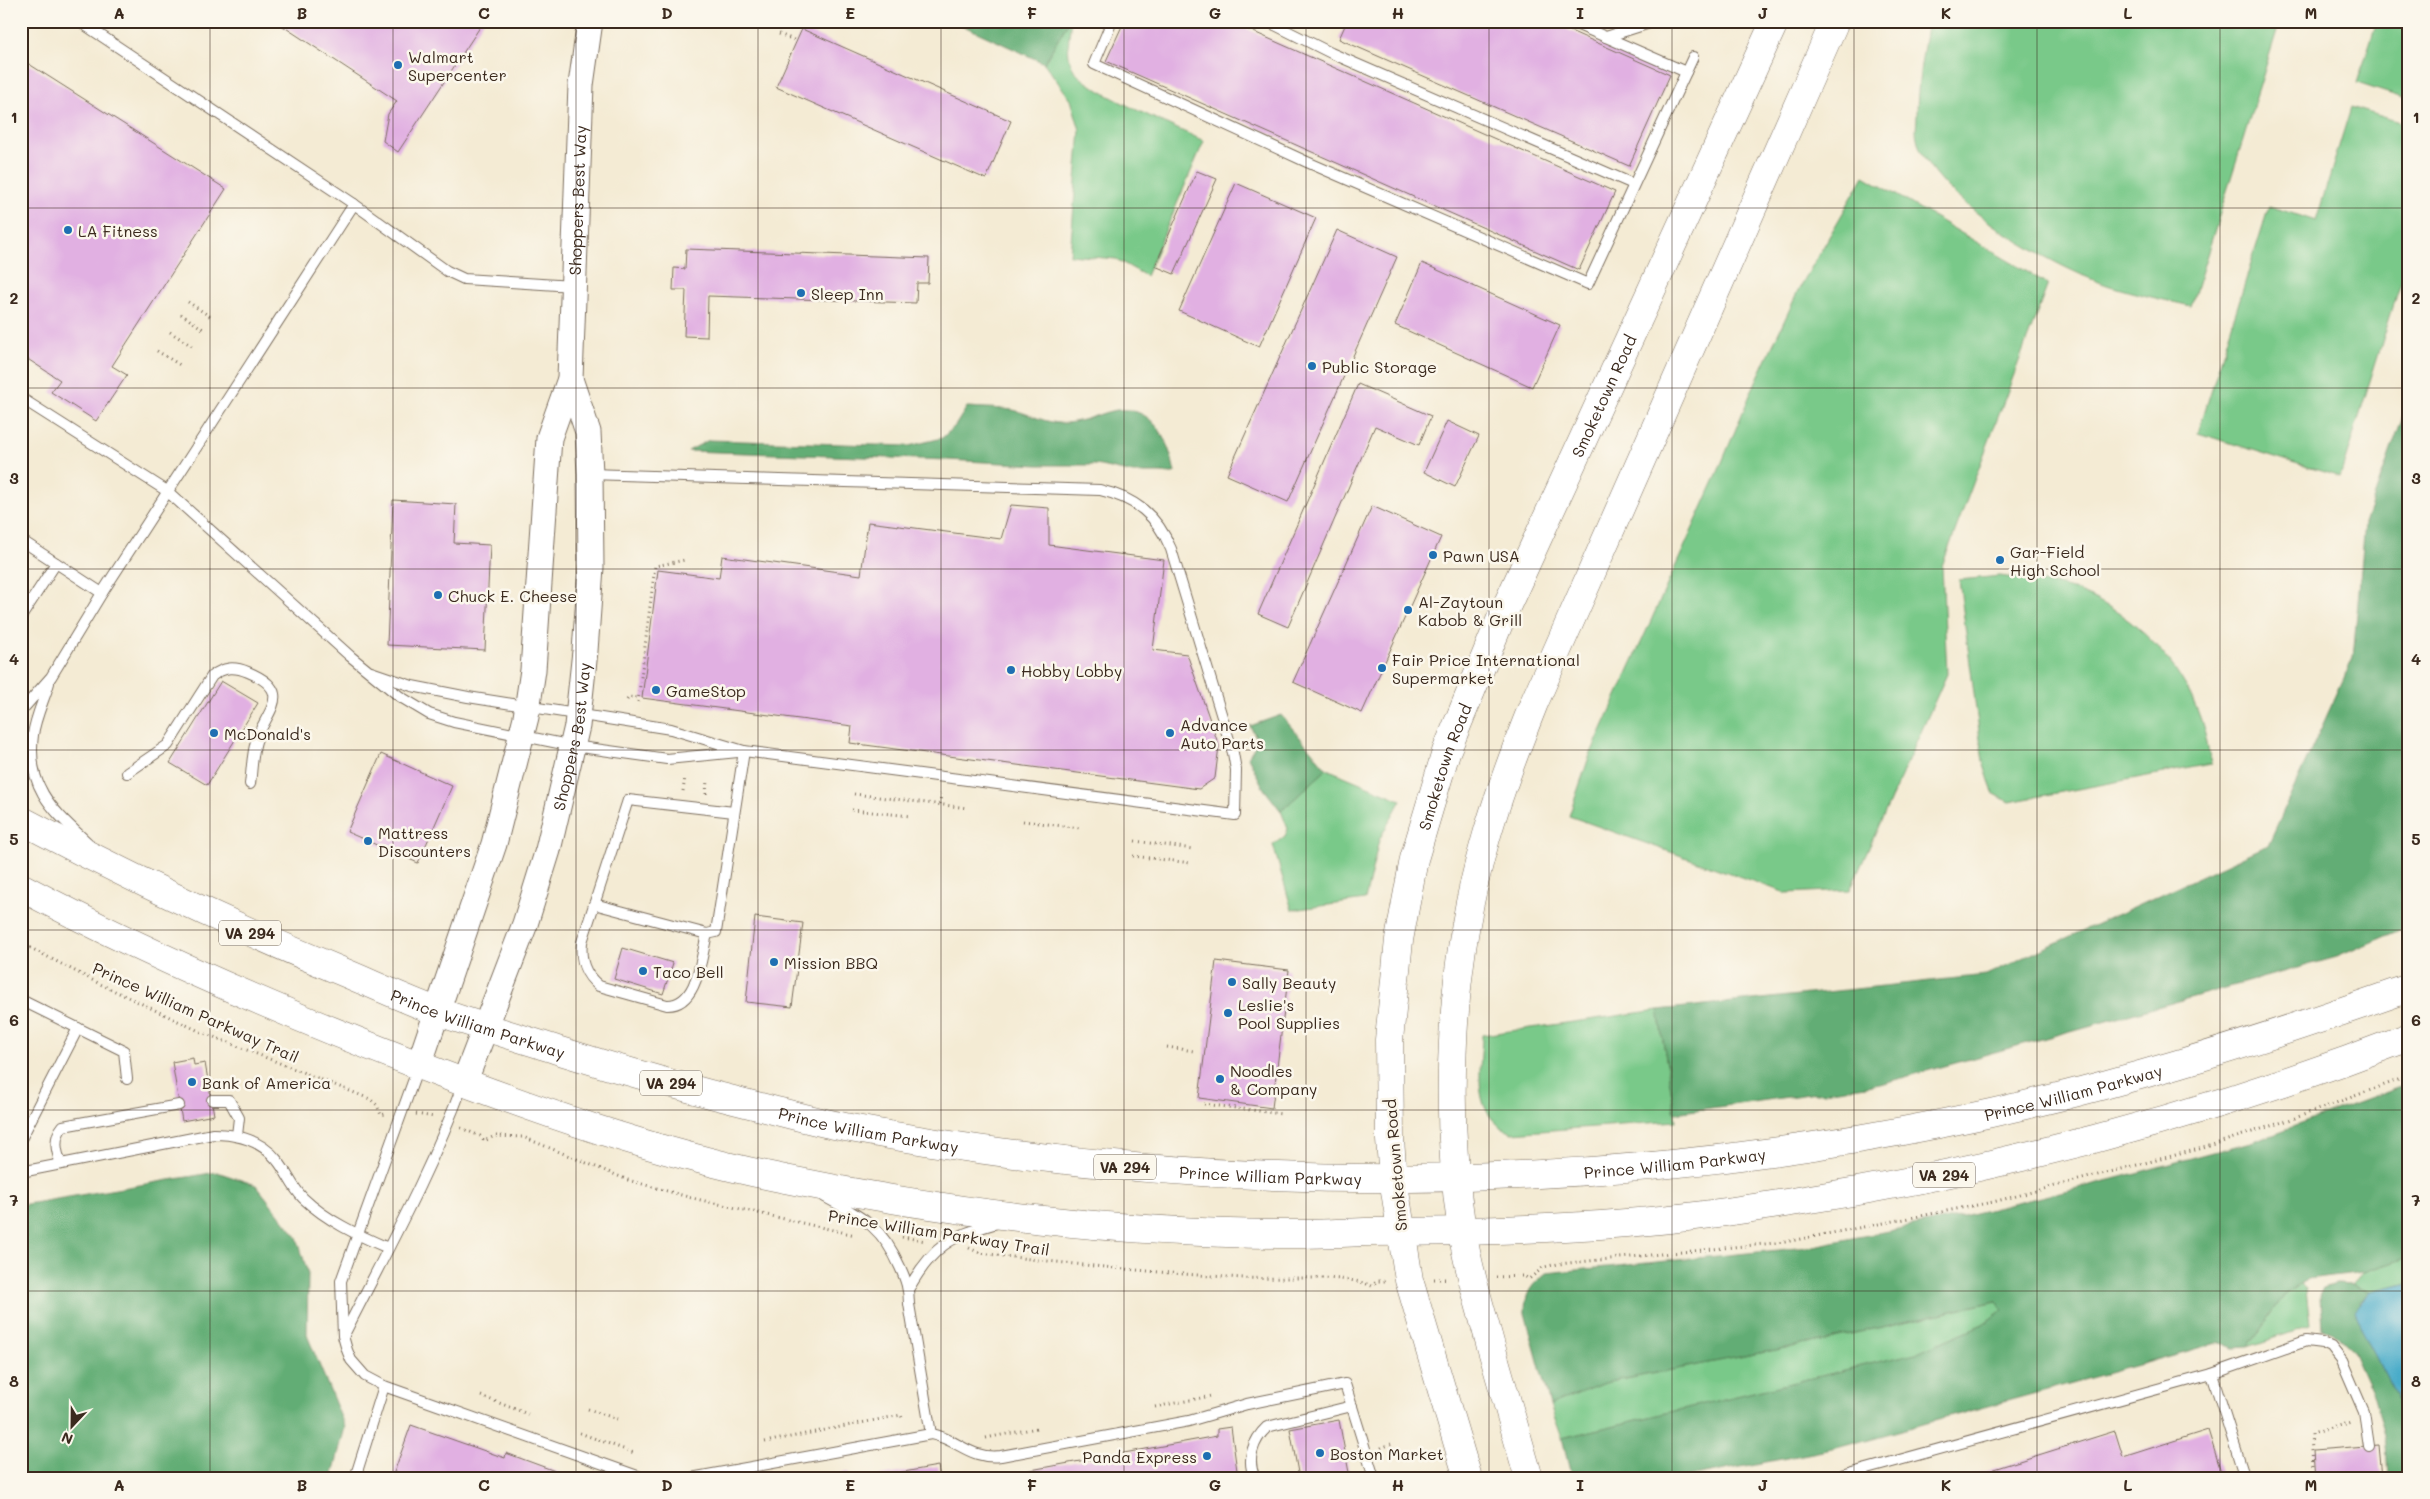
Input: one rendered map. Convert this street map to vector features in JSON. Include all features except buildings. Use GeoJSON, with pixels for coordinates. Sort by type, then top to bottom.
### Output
{"type":"FeatureCollection","features":[{"type":"Feature","properties":{"kind":"main road","name":"Smoketown Road"},"geometry":{"type":"LineString","coordinates":[[1468,1478],[1409,1280],[1400,1233],[1393,1178],[1389,1089],[1392,990],[1414,859],[1446,752],[1502,616],[1775,21]]}},
{"type":"Feature","properties":{"kind":"main road"},"geometry":{"type":"LineString","coordinates":[[1529,1478],[1472,1278],[1462,1231],[1456,1179],[1453,1120],[1454,1046],[1460,974],[1470,907],[1485,840],[1506,774],[1534,703],[1835,21]]}},
{"type":"Feature","properties":{"kind":"main road","name":"Prince William Parkway"},"geometry":{"type":"LineString","coordinates":[[21,820],[117,871],[226,923],[438,1011],[642,1075],[839,1126],[982,1150],[1117,1167],[1214,1175],[1456,1179],[1614,1170],[1730,1158],[1862,1138],[1949,1122],[2158,1071],[2273,1036],[2409,988]]}},
{"type":"Feature","properties":{"kind":"main road","name":"VA 294"},"geometry":{"type":"LineString","coordinates":[[21,887],[94,926],[200,977],[310,1024],[464,1082],[627,1140],[795,1181],[915,1203],[1019,1216],[1197,1230],[1290,1234],[1400,1233],[1627,1223],[1747,1209],[1879,1188],[2008,1162],[2104,1138],[2222,1104],[2336,1065],[2409,1037]]}},
{"type":"Feature","properties":{"kind":"street","name":"Shoppers Best Way"},"geometry":{"type":"LineString","coordinates":[[419,1065],[451,966],[494,844],[522,736],[527,707],[533,670],[549,438],[570,378],[581,85],[590,21]]}},
{"type":"Feature","properties":{"kind":"street","name":"Shoppers Best Way"},"geometry":{"type":"LineString","coordinates":[[464,1082],[525,924],[548,850],[573,746],[578,715],[591,567],[590,474],[588,432],[570,378]]}},
{"type":"Feature","properties":{"kind":"lane"},"geometry":{"type":"LineString","coordinates":[[78,21],[354,204],[428,260],[464,279],[573,286]]}},
{"type":"Feature","properties":{"kind":"lane"},"geometry":{"type":"LineString","coordinates":[[1112,21],[1094,64],[1307,162],[1588,284],[1693,57]]}},
{"type":"Feature","properties":{"kind":"lane"},"geometry":{"type":"LineString","coordinates":[[1266,21],[1331,53],[1633,184]]}},
{"type":"Feature","properties":{"kind":"lane"},"geometry":{"type":"LineString","coordinates":[[1569,21],[1686,72]]}},
{"type":"Feature","properties":{"kind":"lane"},"geometry":{"type":"LineString","coordinates":[[1606,36],[1656,21]]}},
{"type":"Feature","properties":{"kind":"lane"},"geometry":{"type":"LineString","coordinates":[[21,711],[51,677],[167,491],[354,204]]}},
{"type":"Feature","properties":{"kind":"lane"},"geometry":{"type":"LineString","coordinates":[[21,398],[167,491],[399,696],[429,714],[454,722],[573,746],[667,759],[744,752]]}},
{"type":"Feature","properties":{"kind":"lane"},"geometry":{"type":"LineString","coordinates":[[371,672],[412,686],[671,730],[744,752],[1235,815],[1236,770],[1233,753],[1171,549],[1165,534],[1153,517],[1138,504],[1120,494],[1100,490],[590,474]]}},
{"type":"Feature","properties":{"kind":"lane"},"geometry":{"type":"LineString","coordinates":[[21,540],[102,593]]}},
{"type":"Feature","properties":{"kind":"lane"},"geometry":{"type":"LineString","coordinates":[[21,617],[56,563]]}},
{"type":"Feature","properties":{"kind":"lane"},"geometry":{"type":"LineString","coordinates":[[127,773],[168,745],[212,676],[221,669],[231,668],[257,676],[267,683],[273,693],[275,705],[257,739],[250,784]]}},
{"type":"Feature","properties":{"kind":"lane"},"geometry":{"type":"LineString","coordinates":[[51,677],[33,733],[32,751],[37,784],[41,794],[52,809],[117,871]]}},
{"type":"Feature","properties":{"kind":"lane"},"geometry":{"type":"LineString","coordinates":[[594,904],[707,934],[716,932],[744,752]]}},
{"type":"Feature","properties":{"kind":"lane"},"geometry":{"type":"LineString","coordinates":[[707,934],[689,995],[682,1003],[667,1005],[599,986],[590,979],[580,955],[582,942],[628,800],[734,812]]}},
{"type":"Feature","properties":{"kind":"lane"},"geometry":{"type":"LineString","coordinates":[[21,1000],[124,1052],[127,1079]]}},
{"type":"Feature","properties":{"kind":"lane"},"geometry":{"type":"LineString","coordinates":[[21,1139],[78,1028]]}},
{"type":"Feature","properties":{"kind":"lane"},"geometry":{"type":"LineString","coordinates":[[419,1065],[342,1281],[343,1336],[347,1350],[358,1368],[372,1380],[384,1386],[643,1478]]}},
{"type":"Feature","properties":{"kind":"lane"},"geometry":{"type":"LineString","coordinates":[[343,1336],[446,1130],[464,1082]]}},
{"type":"Feature","properties":{"kind":"lane"},"geometry":{"type":"LineString","coordinates":[[212,1100],[229,1100],[238,1118],[237,1135]]}},
{"type":"Feature","properties":{"kind":"lane"},"geometry":{"type":"LineString","coordinates":[[61,1164],[56,1151],[56,1141],[57,1133],[63,1126],[179,1105]]}},
{"type":"Feature","properties":{"kind":"lane"},"geometry":{"type":"LineString","coordinates":[[21,1172],[213,1134],[237,1135],[264,1147],[278,1160],[302,1197],[318,1210],[357,1235],[388,1248]]}},
{"type":"Feature","properties":{"kind":"lane"},"geometry":{"type":"LineString","coordinates":[[795,1181],[855,1214],[881,1233],[889,1243],[909,1288],[909,1304],[931,1434]]}},
{"type":"Feature","properties":{"kind":"lane"},"geometry":{"type":"LineString","coordinates":[[909,1288],[929,1257],[945,1244],[981,1228],[1019,1216]]}},
{"type":"Feature","properties":{"kind":"lane"},"geometry":{"type":"LineString","coordinates":[[1834,1478],[2212,1374],[2301,1342],[2322,1343],[2335,1350],[2345,1366],[2364,1412],[2369,1446]]}},
{"type":"Feature","properties":{"kind":"lane"},"geometry":{"type":"LineString","coordinates":[[2212,1374],[2245,1478]]}},
{"type":"Feature","properties":{"kind":"lane"},"geometry":{"type":"LineString","coordinates":[[691,1478],[931,1434],[976,1455],[996,1457],[1189,1421],[1247,1404],[1345,1384],[1374,1478]]}},
{"type":"Feature","properties":{"kind":"lane"},"geometry":{"type":"LineString","coordinates":[[355,1478],[384,1386]]}},
{"type":"Feature","properties":{"kind":"lane"},"geometry":{"type":"LineString","coordinates":[[1255,1478],[1251,1469],[1251,1452],[1258,1437],[1267,1427],[1352,1406]]}},
{"type":"Feature","properties":{"kind":"path"},"geometry":{"type":"LineString","coordinates":[[778,34],[794,40]]}},
{"type":"Feature","properties":{"kind":"path"},"geometry":{"type":"LineString","coordinates":[[188,302],[211,317]]}},
{"type":"Feature","properties":{"kind":"path"},"geometry":{"type":"LineString","coordinates":[[181,314],[203,329]]}},
{"type":"Feature","properties":{"kind":"path"},"geometry":{"type":"LineString","coordinates":[[170,332],[192,346]]}},
{"type":"Feature","properties":{"kind":"path"},"geometry":{"type":"LineString","coordinates":[[157,351],[180,365]]}},
{"type":"Feature","properties":{"kind":"path"},"geometry":{"type":"LineString","coordinates":[[626,700],[629,697],[638,700],[655,566],[685,560]]}},
{"type":"Feature","properties":{"kind":"path"},"geometry":{"type":"LineString","coordinates":[[854,794],[968,808]]}},
{"type":"Feature","properties":{"kind":"path"},"geometry":{"type":"LineString","coordinates":[[940,804],[941,794]]}},
{"type":"Feature","properties":{"kind":"path"},"geometry":{"type":"LineString","coordinates":[[852,810],[911,816]]}},
{"type":"Feature","properties":{"kind":"path"},"geometry":{"type":"LineString","coordinates":[[1024,821],[1080,828]]}},
{"type":"Feature","properties":{"kind":"path"},"geometry":{"type":"LineString","coordinates":[[1135,841],[1193,849]]}},
{"type":"Feature","properties":{"kind":"path"},"geometry":{"type":"LineString","coordinates":[[1133,856],[1191,863]]}},
{"type":"Feature","properties":{"kind":"path","name":"Prince William Parkway Trail"},"geometry":{"type":"LineString","coordinates":[[21,943],[98,983],[199,1031],[370,1099],[377,1104],[381,1115],[385,1114]]}},
{"type":"Feature","properties":{"kind":"path"},"geometry":{"type":"LineString","coordinates":[[1167,1047],[1194,1051]]}},
{"type":"Feature","properties":{"kind":"path"},"geometry":{"type":"LineString","coordinates":[[1204,1104],[1282,1114]]}},
{"type":"Feature","properties":{"kind":"path","name":"Prince William Parkway Trail"},"geometry":{"type":"LineString","coordinates":[[480,1136],[484,1141],[495,1136],[523,1137],[628,1180],[692,1198],[855,1235],[858,1229],[965,1247],[980,1253],[1160,1273],[1246,1278],[1354,1280],[1372,1286],[1377,1282]]}},
{"type":"Feature","properties":{"kind":"path"},"geometry":{"type":"LineString","coordinates":[[481,1396],[528,1414]]}},
{"type":"Feature","properties":{"kind":"path"},"geometry":{"type":"LineString","coordinates":[[1155,1407],[1212,1396]]}},
{"type":"Feature","properties":{"kind":"path"},"geometry":{"type":"LineString","coordinates":[[588,1409],[617,1419]]}},
{"type":"Feature","properties":{"kind":"path"},"geometry":{"type":"LineString","coordinates":[[766,1442],[901,1415],[904,1420]]}},
{"type":"Feature","properties":{"kind":"path"},"geometry":{"type":"LineString","coordinates":[[2313,1466],[2311,1434],[2352,1421]]}},
{"type":"Feature","properties":{"kind":"path"},"geometry":{"type":"LineString","coordinates":[[986,1438],[1037,1428]]}},
{"type":"Feature","properties":{"kind":"path"},"geometry":{"type":"LineString","coordinates":[[580,1433],[634,1453]]}},
{"type":"Feature","properties":{"kind":"path"},"geometry":{"type":"LineString","coordinates":[[1376,1450],[1391,1444]]}},
{"type":"Feature","properties":{"kind":"green space"},"geometry":{"type":"Polygon","coordinates":[[[953,21],[1069,21],[1044,63],[953,21]]]}},
{"type":"Feature","properties":{"kind":"green space"},"geometry":{"type":"Polygon","coordinates":[[[1069,21],[1071,21],[1068,46],[1069,59],[1074,70],[1082,78],[1113,98],[1204,141],[1146,276],[1116,259],[1070,255],[1080,130],[1071,100],[1044,63],[1069,21]]]}},
{"type":"Feature","properties":{"kind":"green space"},"geometry":{"type":"Polygon","coordinates":[[[1928,21],[2280,21],[2191,306],[2110,286],[2059,264],[1997,228],[1968,206],[1944,184],[1926,161],[1916,133],[1919,80],[1928,21]]]}},
{"type":"Feature","properties":{"kind":"green space"},"geometry":{"type":"Polygon","coordinates":[[[2377,21],[2409,21],[2409,100],[2357,83],[2377,21]]]}},
{"type":"Feature","properties":{"kind":"green space"},"geometry":{"type":"Polygon","coordinates":[[[2351,107],[2409,125],[2409,256],[2340,477],[2198,433],[2269,206],[2316,221],[2351,107]]]}},
{"type":"Feature","properties":{"kind":"green space"},"geometry":{"type":"Polygon","coordinates":[[[1864,176],[2048,284],[1942,566],[1947,674],[1850,890],[1786,893],[1569,816],[1588,760],[1715,479],[1752,390],[1799,289],[1864,176]]]}},
{"type":"Feature","properties":{"kind":"green space"},"geometry":{"type":"Polygon","coordinates":[[[2409,399],[2409,926],[2337,957],[1880,1084],[1675,1113],[1658,1010],[1986,975],[2268,845],[2353,658],[2365,523],[2409,399]]]}},
{"type":"Feature","properties":{"kind":"green space"},"geometry":{"type":"Polygon","coordinates":[[[967,407],[1013,410],[1058,423],[1079,421],[1117,410],[1130,410],[1141,414],[1158,428],[1169,450],[1175,473],[1133,473],[1096,465],[1038,465],[688,451],[709,440],[909,446],[942,438],[955,426],[967,407]]]}},
{"type":"Feature","properties":{"kind":"green space"},"geometry":{"type":"Polygon","coordinates":[[[2000,576],[2052,584],[2082,593],[2121,615],[2155,644],[2169,661],[2193,699],[2203,725],[2211,764],[2009,802],[1993,793],[1983,762],[1959,580],[2000,576]]]}},
{"type":"Feature","properties":{"kind":"green space"},"geometry":{"type":"Polygon","coordinates":[[[1281,715],[1327,769],[1281,811],[1264,789],[1248,757],[1258,741],[1250,726],[1281,715]]]}},
{"type":"Feature","properties":{"kind":"green space"},"geometry":{"type":"Polygon","coordinates":[[[1327,769],[1401,800],[1379,840],[1365,900],[1292,910],[1273,845],[1285,836],[1288,829],[1281,811],[1327,769]]]}},
{"type":"Feature","properties":{"kind":"green space"},"geometry":{"type":"Polygon","coordinates":[[[1658,1010],[1676,1121],[1512,1133],[1499,1125],[1489,1115],[1481,1092],[1482,1035],[1658,1010]]]}},
{"type":"Feature","properties":{"kind":"green space"},"geometry":{"type":"Polygon","coordinates":[[[2409,1084],[2409,1257],[2364,1272],[2308,1279],[2285,1293],[2249,1347],[2232,1348],[2221,1342],[1833,1449],[1684,1478],[1572,1478],[1562,1438],[1916,1353],[1983,1324],[2004,1309],[1996,1301],[1807,1344],[1604,1383],[1550,1405],[1525,1313],[1526,1300],[1530,1290],[1546,1273],[1808,1247],[1963,1216],[2114,1179],[2254,1141],[2409,1084]]]}},
{"type":"Feature","properties":{"kind":"green space"},"geometry":{"type":"Polygon","coordinates":[[[217,1172],[256,1185],[297,1237],[308,1274],[307,1335],[345,1427],[332,1478],[21,1478],[21,1205],[217,1172]]]}},
{"type":"Feature","properties":{"kind":"green space"},"geometry":{"type":"Polygon","coordinates":[[[2409,1257],[2409,1283],[2370,1292],[2352,1285],[2364,1272],[2409,1257]]]}},
{"type":"Feature","properties":{"kind":"green space"},"geometry":{"type":"Polygon","coordinates":[[[2300,1284],[2306,1289],[2310,1326],[2249,1347],[2285,1293],[2300,1284]]]}},
{"type":"Feature","properties":{"kind":"green space"},"geometry":{"type":"Polygon","coordinates":[[[2337,1284],[2352,1285],[2370,1292],[2361,1301],[2361,1328],[2396,1394],[2409,1454],[2409,1478],[2389,1478],[2387,1443],[2374,1398],[2353,1351],[2331,1331],[2322,1328],[2320,1296],[2324,1288],[2337,1284]]]}},
{"type":"Feature","properties":{"kind":"green space"},"geometry":{"type":"Polygon","coordinates":[[[1997,1301],[2004,1309],[1983,1324],[1916,1353],[1562,1438],[1550,1405],[1604,1383],[1807,1344],[1997,1301]]]}},
{"type":"Feature","properties":{"kind":"water"},"geometry":{"type":"Polygon","coordinates":[[[2409,1283],[2409,1454],[2396,1394],[2361,1328],[2355,1310],[2370,1292],[2409,1283]]]}},
{"type":"Feature","properties":{"kind":"place","name":"Walmart Supercenter"},"geometry":{"type":"Point","coordinates":[398,65]}},
{"type":"Feature","properties":{"kind":"place","name":"LA Fitness"},"geometry":{"type":"Point","coordinates":[68,230]}},
{"type":"Feature","properties":{"kind":"place","name":"Sleep Inn"},"geometry":{"type":"Point","coordinates":[801,293]}},
{"type":"Feature","properties":{"kind":"place","name":"Public Storage"},"geometry":{"type":"Point","coordinates":[1312,366]}},
{"type":"Feature","properties":{"kind":"place","name":"Pawn USA"},"geometry":{"type":"Point","coordinates":[1433,555]}},
{"type":"Feature","properties":{"kind":"place","name":"Gar-Field High School"},"geometry":{"type":"Point","coordinates":[2000,560]}},
{"type":"Feature","properties":{"kind":"place","name":"Chuck E. Cheese"},"geometry":{"type":"Point","coordinates":[438,595]}},
{"type":"Feature","properties":{"kind":"place","name":"Al-Zaytoun Kabob & Grill"},"geometry":{"type":"Point","coordinates":[1408,610]}},
{"type":"Feature","properties":{"kind":"place","name":"Fair Price International Supermarket"},"geometry":{"type":"Point","coordinates":[1382,668]}},
{"type":"Feature","properties":{"kind":"place","name":"Hobby Lobby"},"geometry":{"type":"Point","coordinates":[1011,670]}},
{"type":"Feature","properties":{"kind":"place","name":"GameStop"},"geometry":{"type":"Point","coordinates":[656,690]}},
{"type":"Feature","properties":{"kind":"place","name":"McDonald's"},"geometry":{"type":"Point","coordinates":[214,733]}},
{"type":"Feature","properties":{"kind":"place","name":"Advance Auto Parts"},"geometry":{"type":"Point","coordinates":[1170,733]}},
{"type":"Feature","properties":{"kind":"place","name":"Mattress Discounters"},"geometry":{"type":"Point","coordinates":[368,841]}},
{"type":"Feature","properties":{"kind":"place","name":"Mission BBQ"},"geometry":{"type":"Point","coordinates":[774,962]}},
{"type":"Feature","properties":{"kind":"place","name":"Taco Bell"},"geometry":{"type":"Point","coordinates":[643,971]}},
{"type":"Feature","properties":{"kind":"place","name":"Sally Beauty"},"geometry":{"type":"Point","coordinates":[1232,982]}},
{"type":"Feature","properties":{"kind":"place","name":"Leslie's Pool Supplies"},"geometry":{"type":"Point","coordinates":[1228,1013]}},
{"type":"Feature","properties":{"kind":"place","name":"Noodles & Company"},"geometry":{"type":"Point","coordinates":[1220,1079]}},
{"type":"Feature","properties":{"kind":"place","name":"Bank of America"},"geometry":{"type":"Point","coordinates":[192,1082]}},
{"type":"Feature","properties":{"kind":"place","name":"Boston Market"},"geometry":{"type":"Point","coordinates":[1320,1453]}},
{"type":"Feature","properties":{"kind":"place","name":"Panda Express"},"geometry":{"type":"Point","coordinates":[1207,1456]}}]}
